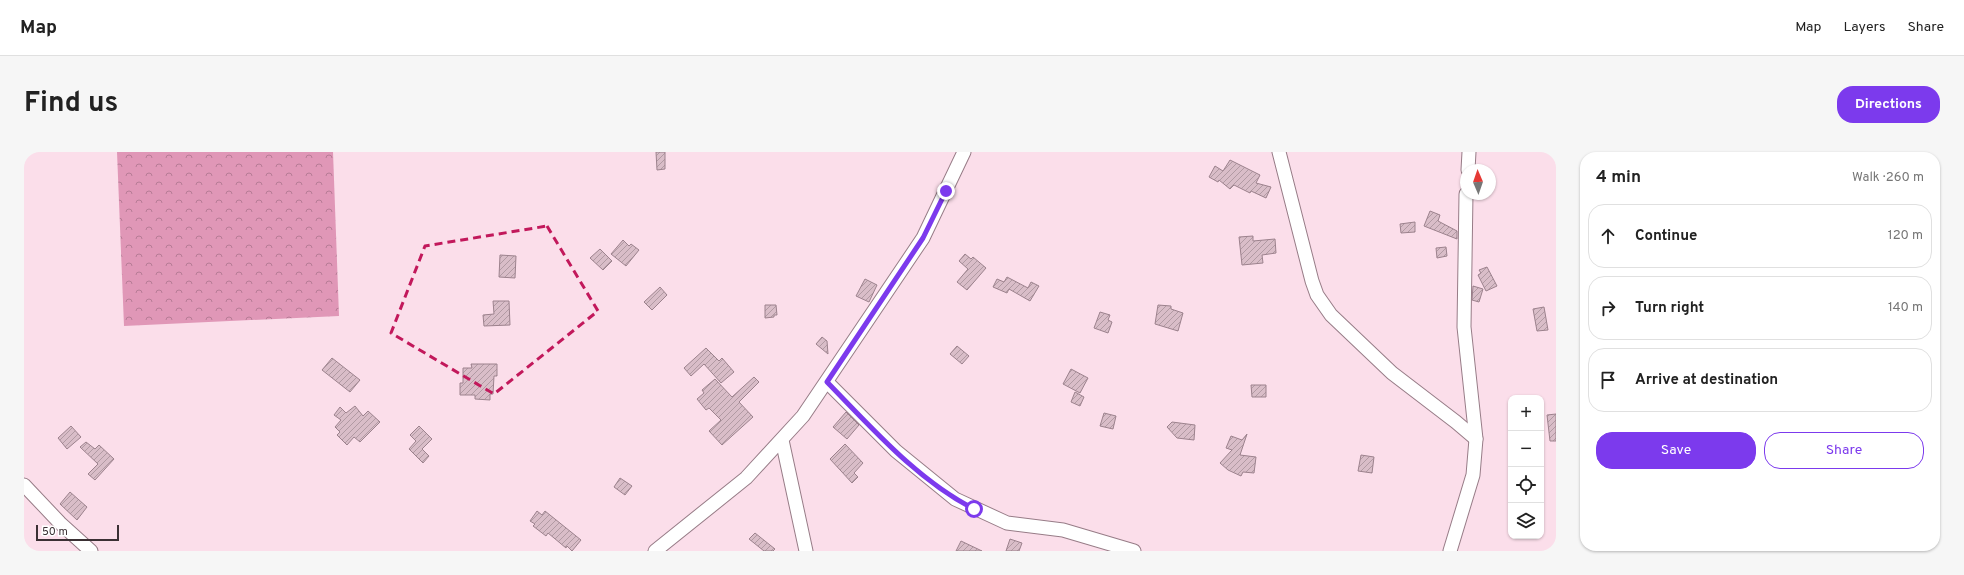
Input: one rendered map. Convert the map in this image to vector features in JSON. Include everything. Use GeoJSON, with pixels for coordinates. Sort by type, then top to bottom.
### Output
{"type":"FeatureCollection","features":[{"type":"Feature","properties":{"kind":"street"},"geometry":{"type":"LineString","coordinates":[[655,551],[746,478],[803,416],[923,238],[964,152]]}},
{"type":"Feature","properties":{"kind":"street"},"geometry":{"type":"LineString","coordinates":[[1279,152],[1312,281],[1317,295],[1331,314],[1392,373],[1476,439]]}},
{"type":"Feature","properties":{"kind":"street"},"geometry":{"type":"LineString","coordinates":[[1468,164],[1469,152]]}},
{"type":"Feature","properties":{"kind":"street"},"geometry":{"type":"LineString","coordinates":[[1450,551],[1473,475],[1476,439],[1464,327],[1466,200]]}},
{"type":"Feature","properties":{"kind":"street"},"geometry":{"type":"LineString","coordinates":[[827,382],[896,451],[955,499],[1007,523],[1063,530],[1134,551]]}},
{"type":"Feature","properties":{"kind":"street"},"geometry":{"type":"LineString","coordinates":[[782,440],[806,551]]}},
{"type":"Feature","properties":{"kind":"street"},"geometry":{"type":"LineString","coordinates":[[24,484],[60,523],[91,551]]}},
{"type":"Feature","properties":{"kind":"highlighted area"},"geometry":{"type":"Polygon","coordinates":[[[547,226],[598,311],[494,394],[391,333],[425,246],[547,226]]]}},
{"type":"Feature","properties":{"kind":"green space"},"geometry":{"type":"Polygon","coordinates":[[[117,152],[333,152],[339,316],[124,326],[117,152]]]}},
{"type":"Feature","properties":{"kind":"building"},"geometry":{"type":"Polygon","coordinates":[[[656,152],[665,152],[665,169],[657,170],[656,152]]]}},
{"type":"Feature","properties":{"kind":"building"},"geometry":{"type":"Polygon","coordinates":[[[1230,160],[1260,175],[1256,183],[1271,187],[1266,198],[1251,191],[1250,193],[1234,185],[1230,189],[1219,180],[1218,182],[1209,177],[1215,166],[1223,171],[1230,160]]]}},
{"type":"Feature","properties":{"kind":"building"},"geometry":{"type":"Polygon","coordinates":[[[1430,211],[1440,215],[1438,221],[1457,231],[1457,239],[1424,226],[1430,211]]]}},
{"type":"Feature","properties":{"kind":"building"},"geometry":{"type":"Polygon","coordinates":[[[1415,222],[1415,232],[1401,233],[1400,224],[1415,222]]]}},
{"type":"Feature","properties":{"kind":"building"},"geometry":{"type":"Polygon","coordinates":[[[1253,236],[1253,241],[1275,239],[1276,253],[1262,255],[1263,263],[1242,265],[1239,237],[1253,236]]]}},
{"type":"Feature","properties":{"kind":"building"},"geometry":{"type":"Polygon","coordinates":[[[623,240],[629,246],[631,244],[639,250],[626,266],[611,254],[623,240]]]}},
{"type":"Feature","properties":{"kind":"building"},"geometry":{"type":"Polygon","coordinates":[[[1446,247],[1447,256],[1437,258],[1436,248],[1446,247]]]}},
{"type":"Feature","properties":{"kind":"building"},"geometry":{"type":"Polygon","coordinates":[[[600,249],[612,261],[603,270],[590,258],[600,249]]]}},
{"type":"Feature","properties":{"kind":"building"},"geometry":{"type":"Polygon","coordinates":[[[965,254],[971,259],[973,257],[986,268],[967,290],[957,282],[968,269],[959,261],[965,254]]]}},
{"type":"Feature","properties":{"kind":"building"},"geometry":{"type":"Polygon","coordinates":[[[500,255],[516,256],[515,278],[499,277],[500,255]]]}},
{"type":"Feature","properties":{"kind":"building"},"geometry":{"type":"Polygon","coordinates":[[[1487,267],[1497,286],[1486,291],[1478,275],[1481,273],[1479,270],[1487,267]]]}},
{"type":"Feature","properties":{"kind":"building"},"geometry":{"type":"Polygon","coordinates":[[[1007,277],[1028,288],[1031,282],[1039,286],[1030,301],[1009,289],[1007,293],[993,287],[997,279],[1004,282],[1007,277]]]}},
{"type":"Feature","properties":{"kind":"building"},"geometry":{"type":"Polygon","coordinates":[[[865,279],[877,285],[869,302],[856,296],[865,279]]]}},
{"type":"Feature","properties":{"kind":"building"},"geometry":{"type":"Polygon","coordinates":[[[1473,286],[1483,289],[1479,302],[1472,300],[1473,286]]]}},
{"type":"Feature","properties":{"kind":"building"},"geometry":{"type":"Polygon","coordinates":[[[660,287],[667,295],[652,310],[644,302],[660,287]]]}},
{"type":"Feature","properties":{"kind":"building"},"geometry":{"type":"Polygon","coordinates":[[[493,301],[509,301],[510,325],[484,326],[483,315],[494,314],[493,301]]]}},
{"type":"Feature","properties":{"kind":"building"},"geometry":{"type":"Polygon","coordinates":[[[765,305],[776,305],[777,315],[774,315],[774,317],[765,318],[765,305]]]}},
{"type":"Feature","properties":{"kind":"building"},"geometry":{"type":"Polygon","coordinates":[[[1158,305],[1171,306],[1171,309],[1183,313],[1178,331],[1155,324],[1158,305]]]}},
{"type":"Feature","properties":{"kind":"building"},"geometry":{"type":"Polygon","coordinates":[[[1544,307],[1548,330],[1537,331],[1533,309],[1544,307]]]}},
{"type":"Feature","properties":{"kind":"building"},"geometry":{"type":"Polygon","coordinates":[[[1100,312],[1110,315],[1108,320],[1112,322],[1108,333],[1094,328],[1100,312]]]}},
{"type":"Feature","properties":{"kind":"building"},"geometry":{"type":"Polygon","coordinates":[[[822,337],[827,341],[828,354],[816,344],[822,337]]]}},
{"type":"Feature","properties":{"kind":"building"},"geometry":{"type":"Polygon","coordinates":[[[957,346],[969,356],[962,364],[950,354],[957,346]]]}},
{"type":"Feature","properties":{"kind":"building"},"geometry":{"type":"Polygon","coordinates":[[[706,348],[719,361],[722,358],[734,372],[721,383],[704,364],[691,376],[684,368],[706,348]]]}},
{"type":"Feature","properties":{"kind":"building"},"geometry":{"type":"Polygon","coordinates":[[[332,358],[360,380],[350,392],[322,370],[332,358]]]}},
{"type":"Feature","properties":{"kind":"building"},"geometry":{"type":"Polygon","coordinates":[[[471,364],[497,364],[497,376],[494,376],[493,394],[490,394],[490,400],[475,399],[475,395],[460,395],[460,383],[463,383],[463,368],[472,368],[471,364]]]}},
{"type":"Feature","properties":{"kind":"building"},"geometry":{"type":"Polygon","coordinates":[[[1071,369],[1088,378],[1080,393],[1063,384],[1071,369]]]}},
{"type":"Feature","properties":{"kind":"building"},"geometry":{"type":"Polygon","coordinates":[[[754,377],[759,382],[739,402],[753,417],[722,445],[709,431],[721,420],[709,408],[706,410],[697,399],[704,393],[702,390],[715,379],[732,397],[754,377]]]}},
{"type":"Feature","properties":{"kind":"building"},"geometry":{"type":"Polygon","coordinates":[[[1251,385],[1266,385],[1266,397],[1252,397],[1251,385]]]}},
{"type":"Feature","properties":{"kind":"building"},"geometry":{"type":"Polygon","coordinates":[[[1075,392],[1084,397],[1080,406],[1071,402],[1075,392]]]}},
{"type":"Feature","properties":{"kind":"building"},"geometry":{"type":"Polygon","coordinates":[[[355,406],[363,416],[368,411],[380,422],[360,442],[354,437],[347,445],[337,435],[340,432],[335,427],[341,420],[334,415],[340,407],[346,413],[355,406]]]}},
{"type":"Feature","properties":{"kind":"building"},"geometry":{"type":"Polygon","coordinates":[[[846,412],[859,425],[847,439],[833,427],[846,412]]]}},
{"type":"Feature","properties":{"kind":"building"},"geometry":{"type":"Polygon","coordinates":[[[1104,413],[1116,416],[1113,429],[1100,426],[1104,413]]]}},
{"type":"Feature","properties":{"kind":"building"},"geometry":{"type":"Polygon","coordinates":[[[1556,414],[1556,441],[1550,441],[1547,415],[1556,414]]]}},
{"type":"Feature","properties":{"kind":"building"},"geometry":{"type":"Polygon","coordinates":[[[1172,422],[1195,425],[1194,440],[1177,438],[1167,427],[1172,422]]]}},
{"type":"Feature","properties":{"kind":"building"},"geometry":{"type":"Polygon","coordinates":[[[71,426],[81,437],[67,449],[58,438],[71,426]]]}},
{"type":"Feature","properties":{"kind":"building"},"geometry":{"type":"Polygon","coordinates":[[[419,426],[432,439],[422,449],[429,456],[423,463],[409,449],[416,441],[410,435],[419,426]]]}},
{"type":"Feature","properties":{"kind":"building"},"geometry":{"type":"Polygon","coordinates":[[[1247,434],[1240,455],[1256,457],[1254,473],[1243,472],[1241,476],[1228,470],[1220,463],[1232,450],[1226,448],[1231,436],[1242,440],[1247,434]]]}},
{"type":"Feature","properties":{"kind":"building"},"geometry":{"type":"Polygon","coordinates":[[[86,442],[95,449],[99,445],[114,459],[95,480],[88,474],[98,464],[80,447],[86,442]]]}},
{"type":"Feature","properties":{"kind":"building"},"geometry":{"type":"Polygon","coordinates":[[[845,444],[863,463],[854,473],[858,477],[852,483],[830,459],[845,444]]]}},
{"type":"Feature","properties":{"kind":"building"},"geometry":{"type":"Polygon","coordinates":[[[1361,455],[1374,457],[1372,473],[1358,471],[1361,455]]]}},
{"type":"Feature","properties":{"kind":"building"},"geometry":{"type":"Polygon","coordinates":[[[620,478],[632,486],[625,495],[614,487],[620,478]]]}},
{"type":"Feature","properties":{"kind":"building"},"geometry":{"type":"Polygon","coordinates":[[[70,492],[87,507],[77,520],[60,504],[70,492]]]}},
{"type":"Feature","properties":{"kind":"building"},"geometry":{"type":"Polygon","coordinates":[[[537,511],[542,515],[545,511],[581,540],[572,551],[548,533],[546,536],[533,526],[535,524],[530,521],[537,511]]]}},
{"type":"Feature","properties":{"kind":"building"},"geometry":{"type":"Polygon","coordinates":[[[755,533],[775,549],[773,551],[764,551],[749,539],[755,533]]]}},
{"type":"Feature","properties":{"kind":"building"},"geometry":{"type":"Polygon","coordinates":[[[1010,539],[1022,543],[1019,551],[1006,551],[1010,539]]]}},
{"type":"Feature","properties":{"kind":"building"},"geometry":{"type":"Polygon","coordinates":[[[961,541],[982,551],[956,551],[961,541]]]}},
{"type":"Feature","properties":{"kind":"route"},"geometry":{"type":"LineString","coordinates":[[946,191],[923,238],[827,382],[896,451],[937,487],[974,509]]}}]}
